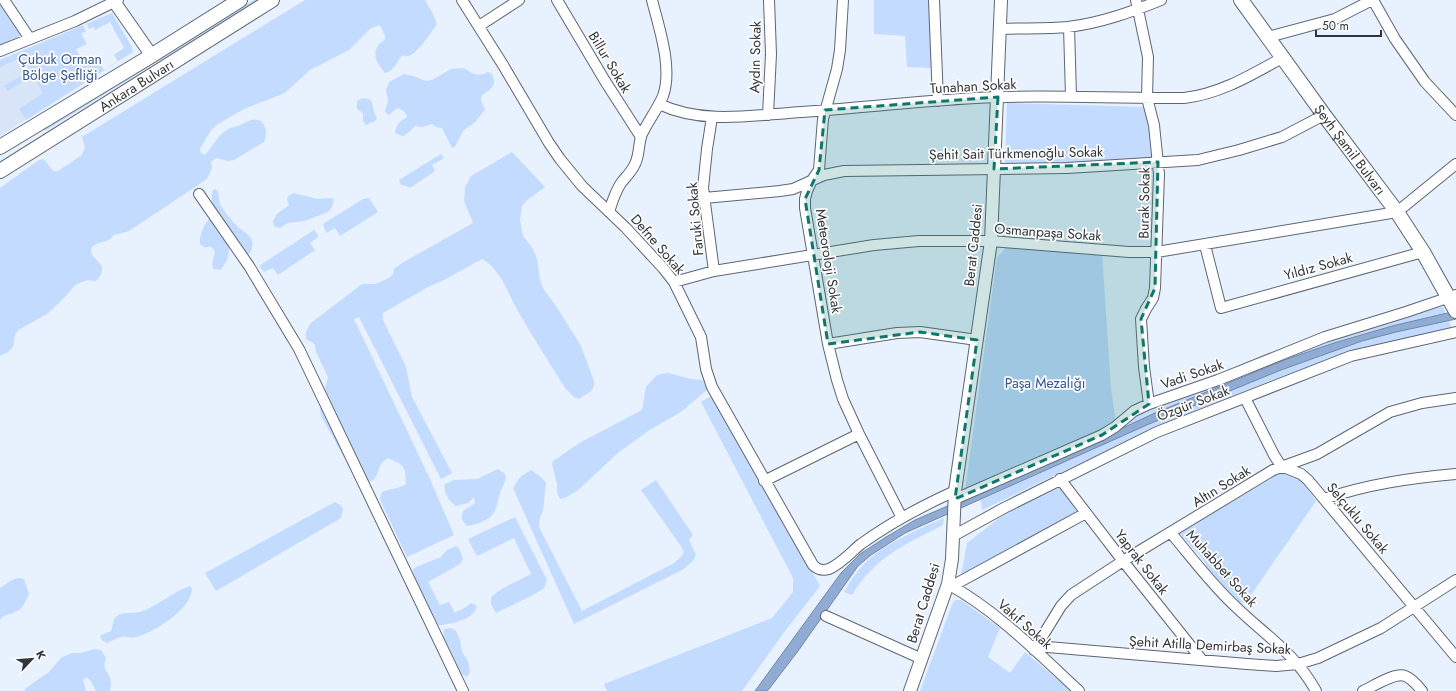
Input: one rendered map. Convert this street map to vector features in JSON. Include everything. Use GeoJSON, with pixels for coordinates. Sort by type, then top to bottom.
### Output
{"type":"FeatureCollection","features":[{"type":"Feature","properties":{"kind":"main road","name":"Ankara Bulvarı"},"geometry":{"type":"LineString","coordinates":[[0,147],[152,56],[240,0]]}},
{"type":"Feature","properties":{"kind":"main road","name":"Ankara Bulvarı"},"geometry":{"type":"LineString","coordinates":[[0,171],[272,0]]}},
{"type":"Feature","properties":{"kind":"main road","name":"Şeyh Şamil Bulvarı"},"geometry":{"type":"LineString","coordinates":[[1241,0],[1282,58],[1397,212],[1453,301]]}},
{"type":"Feature","properties":{"kind":"street"},"geometry":{"type":"LineString","coordinates":[[4,0],[30,39]]}},
{"type":"Feature","properties":{"kind":"street","name":"Defne Sokak"},"geometry":{"type":"LineString","coordinates":[[462,0],[556,154],[582,186],[663,268],[674,282],[701,337],[706,369],[712,387],[808,558],[818,570]]}},
{"type":"Feature","properties":{"kind":"street"},"geometry":{"type":"LineString","coordinates":[[479,26],[519,0]]}},
{"type":"Feature","properties":{"kind":"street","name":"Billur Sokak"},"geometry":{"type":"LineString","coordinates":[[557,0],[605,81],[641,136]]}},
{"type":"Feature","properties":{"kind":"street"},"geometry":{"type":"LineString","coordinates":[[609,212],[617,190],[637,160],[641,136],[650,117],[659,104],[665,89],[665,57],[652,0]]}},
{"type":"Feature","properties":{"kind":"street","name":"Aydın Sokak"},"geometry":{"type":"LineString","coordinates":[[768,115],[771,54],[769,0]]}},
{"type":"Feature","properties":{"kind":"street","name":"Meteoroloji Sokak"},"geometry":{"type":"LineString","coordinates":[[844,0],[837,70],[821,128],[819,170],[812,180],[805,199],[828,344],[843,399],[859,434],[902,518]]}},
{"type":"Feature","properties":{"kind":"street"},"geometry":{"type":"LineString","coordinates":[[934,0],[938,101]]}},
{"type":"Feature","properties":{"kind":"street","name":"Berat Caddesi"},"geometry":{"type":"LineString","coordinates":[[910,691],[950,585],[955,495],[991,241],[1001,0]]}},
{"type":"Feature","properties":{"kind":"street"},"geometry":{"type":"LineString","coordinates":[[1000,28],[1069,27],[1096,22],[1137,4],[1161,0]]}},
{"type":"Feature","properties":{"kind":"street"},"geometry":{"type":"LineString","coordinates":[[1268,37],[1335,19],[1372,0],[1395,39],[1425,82],[1456,115]]}},
{"type":"Feature","properties":{"kind":"street"},"geometry":{"type":"LineString","coordinates":[[0,51],[70,24],[115,1],[152,56]]}},
{"type":"Feature","properties":{"kind":"street","name":"Burak Sokak"},"geometry":{"type":"LineString","coordinates":[[1137,4],[1148,57],[1147,98],[1154,125],[1159,174],[1157,252],[1154,293],[1141,319],[1144,367],[1149,404]]}},
{"type":"Feature","properties":{"kind":"street"},"geometry":{"type":"LineString","coordinates":[[1069,27],[1071,96]]}},
{"type":"Feature","properties":{"kind":"street","name":"Tunahan Sokak"},"geometry":{"type":"LineString","coordinates":[[659,104],[681,112],[712,117],[768,115],[998,97],[1071,96],[1184,98],[1201,96],[1221,89],[1282,58]]}},
{"type":"Feature","properties":{"kind":"street","name":"Şehit Sait Türkmenoğlu Sokak"},"geometry":{"type":"LineString","coordinates":[[704,198],[793,189],[824,175],[844,171],[1068,168],[1198,160],[1239,150],[1282,136],[1324,115]]}},
{"type":"Feature","properties":{"kind":"street","name":"Faruki Sokak"},"geometry":{"type":"LineString","coordinates":[[712,117],[705,168],[704,198],[714,271]]}},
{"type":"Feature","properties":{"kind":"street"},"geometry":{"type":"LineString","coordinates":[[1397,212],[1456,164]]}},
{"type":"Feature","properties":{"kind":"street"},"geometry":{"type":"LineString","coordinates":[[199,194],[249,266],[299,349],[463,691]]}},
{"type":"Feature","properties":{"kind":"street","name":"Osmanpaşa Sokak"},"geometry":{"type":"LineString","coordinates":[[674,282],[714,271],[885,244],[918,241],[991,241],[1129,252],[1157,252],[1397,212]]}},
{"type":"Feature","properties":{"kind":"street","name":"Yıldız Sokak"},"geometry":{"type":"LineString","coordinates":[[1204,245],[1221,308],[1423,252]]}},
{"type":"Feature","properties":{"kind":"street","name":"Vadi Sokak"},"geometry":{"type":"LineString","coordinates":[[818,570],[826,570],[840,563],[861,544],[928,503],[955,495],[1102,435],[1115,427],[1134,411],[1149,404],[1218,380],[1325,337],[1406,312],[1453,301]]}},
{"type":"Feature","properties":{"kind":"street"},"geometry":{"type":"LineString","coordinates":[[828,344],[897,333],[920,332],[976,340]]}},
{"type":"Feature","properties":{"kind":"street","name":"Özgür Sokak"},"geometry":{"type":"LineString","coordinates":[[953,536],[1060,479],[1157,432],[1359,354],[1456,332]]}},
{"type":"Feature","properties":{"kind":"street"},"geometry":{"type":"LineString","coordinates":[[1245,398],[1281,466]]}},
{"type":"Feature","properties":{"kind":"street","name":"Altın Sokak"},"geometry":{"type":"LineString","coordinates":[[1035,648],[1056,612],[1066,600],[1079,589],[1281,466],[1298,462],[1317,454],[1390,412],[1422,403],[1456,398]]}},
{"type":"Feature","properties":{"kind":"street"},"geometry":{"type":"LineString","coordinates":[[764,481],[859,434]]}},
{"type":"Feature","properties":{"kind":"street","name":"Selçuklu Sokak"},"geometry":{"type":"LineString","coordinates":[[1281,466],[1301,474],[1324,499],[1456,657]]}},
{"type":"Feature","properties":{"kind":"street"},"geometry":{"type":"LineString","coordinates":[[1324,499],[1376,484],[1412,478],[1456,474]]}},
{"type":"Feature","properties":{"kind":"street","name":"Yaprak Sokak"},"geometry":{"type":"LineString","coordinates":[[1060,479],[1123,562],[1202,660]]}},
{"type":"Feature","properties":{"kind":"street"},"geometry":{"type":"LineString","coordinates":[[950,585],[1086,513]]}},
{"type":"Feature","properties":{"kind":"street","name":"Muhabbet Sokak"},"geometry":{"type":"LineString","coordinates":[[1171,533],[1235,606],[1277,642],[1298,664],[1316,691]]}},
{"type":"Feature","properties":{"kind":"street","name":"Şehit Atilla Demirbaş Sokak"},"geometry":{"type":"LineString","coordinates":[[1035,648],[1276,666],[1298,664],[1318,658],[1369,635],[1395,621],[1456,580]]}},
{"type":"Feature","properties":{"kind":"street","name":"Vakıf Sokak"},"geometry":{"type":"LineString","coordinates":[[950,585],[969,596],[994,614],[1035,648],[1079,691]]}},
{"type":"Feature","properties":{"kind":"street"},"geometry":{"type":"LineString","coordinates":[[826,616],[922,659]]}},
{"type":"Feature","properties":{"kind":"street"},"geometry":{"type":"LineString","coordinates":[[1363,691],[1387,679],[1401,676],[1405,676],[1422,691]]}},
{"type":"Feature","properties":{"kind":"highlighted area"},"geometry":{"type":"Polygon","coordinates":[[[998,97],[994,169],[1158,162],[1155,288],[1141,319],[1149,404],[1102,435],[955,499],[977,340],[920,332],[828,344],[805,199],[819,170],[825,110],[998,97]]]}},
{"type":"Feature","properties":{"kind":"shaded area"},"geometry":{"type":"Polygon","coordinates":[[[26,49],[52,103],[0,136],[0,60],[26,49]]]}},
{"type":"Feature","properties":{"kind":"shaded area"},"geometry":{"type":"Polygon","coordinates":[[[1456,311],[1456,319],[1362,341],[1281,370],[1149,424],[905,533],[871,555],[858,566],[798,651],[769,689],[767,691],[755,691],[841,573],[860,554],[915,520],[1045,464],[1155,413],[1287,359],[1392,326],[1456,311]]]}},
{"type":"Feature","properties":{"kind":"green space"},"geometry":{"type":"Polygon","coordinates":[[[254,0],[258,0],[45,131],[43,129],[254,0]]]}},
{"type":"Feature","properties":{"kind":"green space"},"geometry":{"type":"Polygon","coordinates":[[[305,0],[425,0],[437,24],[416,52],[412,55],[401,56],[393,69],[385,73],[378,64],[375,53],[376,49],[385,39],[385,36],[380,25],[371,28],[349,50],[310,70],[286,92],[244,109],[218,124],[211,130],[200,149],[201,153],[205,155],[224,131],[250,120],[261,121],[266,131],[266,136],[264,142],[234,160],[228,161],[216,158],[211,162],[212,168],[207,179],[129,231],[114,235],[109,240],[96,244],[92,247],[92,255],[102,266],[99,278],[95,281],[87,280],[75,285],[47,314],[18,330],[15,335],[13,347],[8,352],[0,356],[0,188],[39,160],[44,159],[53,171],[58,171],[82,155],[85,147],[82,137],[305,0]]]}},
{"type":"Feature","properties":{"kind":"green space"},"geometry":{"type":"Polygon","coordinates":[[[874,0],[930,0],[932,68],[907,67],[905,36],[874,34],[874,0]]]}},
{"type":"Feature","properties":{"kind":"green space"},"geometry":{"type":"Polygon","coordinates":[[[0,3],[22,35],[0,45],[0,3]]]}},
{"type":"Feature","properties":{"kind":"green space","name":"Çubuk Orman Bölge Şefliği"},"geometry":{"type":"Polygon","coordinates":[[[112,13],[132,47],[133,52],[26,120],[19,109],[43,93],[33,76],[8,91],[4,86],[31,70],[23,57],[0,67],[0,60],[83,25],[86,31],[81,34],[87,44],[76,49],[85,64],[96,58],[104,70],[118,61],[114,55],[124,48],[110,22],[95,30],[94,27],[89,29],[87,24],[84,25],[112,13]]]}},
{"type":"Feature","properties":{"kind":"green space"},"geometry":{"type":"Polygon","coordinates":[[[464,68],[475,74],[488,72],[492,74],[494,78],[494,85],[481,96],[485,110],[475,122],[463,131],[455,147],[452,148],[442,128],[436,127],[432,124],[422,127],[415,126],[403,136],[395,133],[396,128],[402,120],[407,117],[404,111],[398,108],[388,115],[385,111],[388,101],[386,90],[389,82],[404,74],[426,81],[432,80],[451,69],[464,68]]]}},
{"type":"Feature","properties":{"kind":"green space"},"geometry":{"type":"Polygon","coordinates":[[[363,98],[371,100],[374,114],[377,118],[375,121],[366,125],[363,121],[363,113],[357,109],[357,101],[363,98]]]}},
{"type":"Feature","properties":{"kind":"green space"},"geometry":{"type":"Polygon","coordinates":[[[1007,103],[1146,107],[1156,160],[1005,165],[1007,103]]]}},
{"type":"Feature","properties":{"kind":"green space"},"geometry":{"type":"Polygon","coordinates":[[[512,152],[545,187],[526,201],[522,206],[520,219],[523,236],[533,249],[537,259],[540,280],[544,290],[581,346],[594,381],[594,385],[590,392],[579,399],[574,397],[565,388],[514,304],[499,275],[489,263],[482,259],[428,287],[383,313],[383,320],[406,367],[412,397],[452,473],[441,479],[359,317],[354,319],[429,477],[454,535],[407,557],[380,498],[382,492],[401,487],[406,484],[405,470],[398,462],[388,458],[382,463],[373,480],[360,486],[321,416],[320,408],[328,377],[316,352],[315,345],[307,340],[306,331],[311,323],[362,284],[375,284],[389,278],[393,274],[394,269],[402,263],[473,223],[464,201],[465,187],[471,176],[512,152]]]}},
{"type":"Feature","properties":{"kind":"green space"},"geometry":{"type":"Polygon","coordinates":[[[441,154],[444,158],[432,165],[435,171],[410,188],[401,185],[399,180],[441,154]]]}},
{"type":"Feature","properties":{"kind":"green space"},"geometry":{"type":"Polygon","coordinates":[[[216,189],[221,206],[228,216],[252,240],[251,251],[244,259],[230,242],[228,258],[221,270],[214,269],[212,266],[215,251],[211,247],[204,247],[200,244],[200,238],[204,227],[215,213],[212,194],[213,190],[216,189]]]}},
{"type":"Feature","properties":{"kind":"green space"},"geometry":{"type":"Polygon","coordinates":[[[293,193],[318,199],[334,199],[332,207],[328,212],[304,221],[288,223],[280,228],[274,226],[273,221],[277,214],[289,205],[287,200],[288,196],[293,193]]]}},
{"type":"Feature","properties":{"kind":"green space"},"geometry":{"type":"Polygon","coordinates":[[[369,198],[378,212],[340,236],[335,228],[326,233],[323,224],[363,199],[369,198]]]}},
{"type":"Feature","properties":{"kind":"green space"},"geometry":{"type":"Polygon","coordinates":[[[314,230],[318,237],[310,243],[315,250],[278,275],[273,268],[264,272],[259,266],[314,230]]]}},
{"type":"Feature","properties":{"kind":"green space","name":"Paşa Mezalığı"},"geometry":{"type":"Polygon","coordinates":[[[1006,248],[1068,250],[1102,253],[1111,388],[1116,424],[965,491],[997,257],[1006,248]]]}},
{"type":"Feature","properties":{"kind":"green space"},"geometry":{"type":"Polygon","coordinates":[[[1443,306],[1452,329],[1357,349],[1272,380],[1159,426],[982,510],[981,500],[1121,436],[1117,425],[1142,411],[1313,344],[1443,306]]]}},
{"type":"Feature","properties":{"kind":"green space"},"geometry":{"type":"Polygon","coordinates":[[[668,373],[691,379],[702,380],[708,389],[681,412],[651,429],[619,452],[578,490],[565,498],[560,499],[557,492],[557,484],[552,464],[553,461],[581,442],[642,410],[646,387],[657,375],[668,373]]]}},
{"type":"Feature","properties":{"kind":"green space"},"geometry":{"type":"Polygon","coordinates":[[[713,395],[820,586],[785,631],[742,691],[607,691],[604,684],[772,618],[793,592],[793,578],[701,402],[713,395]]]}},
{"type":"Feature","properties":{"kind":"green space"},"geometry":{"type":"Polygon","coordinates":[[[498,469],[506,476],[493,514],[486,520],[468,526],[462,520],[462,514],[463,511],[475,503],[474,497],[468,503],[456,506],[447,496],[445,484],[454,480],[477,479],[498,469]]]}},
{"type":"Feature","properties":{"kind":"green space"},"geometry":{"type":"Polygon","coordinates":[[[531,470],[541,477],[546,483],[543,510],[539,527],[582,611],[674,563],[682,556],[684,552],[681,546],[641,490],[656,480],[693,535],[689,540],[696,555],[692,562],[682,570],[574,624],[513,488],[520,477],[531,470]]]}},
{"type":"Feature","properties":{"kind":"green space"},"geometry":{"type":"Polygon","coordinates":[[[1277,472],[1297,478],[1304,484],[1316,501],[1246,602],[1240,604],[1208,572],[1201,557],[1180,534],[1277,472]]]}},
{"type":"Feature","properties":{"kind":"green space"},"geometry":{"type":"Polygon","coordinates":[[[1061,487],[1078,513],[961,576],[967,543],[998,519],[1014,509],[1061,487]]]}},
{"type":"Feature","properties":{"kind":"green space"},"geometry":{"type":"Polygon","coordinates":[[[335,502],[343,508],[341,518],[216,591],[205,573],[335,502]]]}},
{"type":"Feature","properties":{"kind":"green space"},"geometry":{"type":"Polygon","coordinates":[[[515,517],[547,580],[544,588],[496,613],[491,604],[491,597],[503,588],[531,574],[514,538],[477,556],[468,539],[515,517]]]}},
{"type":"Feature","properties":{"kind":"green space"},"geometry":{"type":"Polygon","coordinates":[[[944,518],[943,525],[903,546],[881,561],[871,570],[852,595],[844,592],[861,567],[881,550],[944,518]]]}},
{"type":"Feature","properties":{"kind":"green space"},"geometry":{"type":"Polygon","coordinates":[[[456,546],[459,548],[463,559],[460,564],[428,582],[440,605],[449,602],[455,613],[471,603],[477,606],[475,611],[467,618],[449,624],[438,625],[420,589],[413,569],[441,557],[447,550],[456,546]]]}},
{"type":"Feature","properties":{"kind":"green space"},"geometry":{"type":"Polygon","coordinates":[[[19,578],[24,579],[29,594],[19,610],[4,616],[0,620],[0,588],[12,580],[19,578]]]}},
{"type":"Feature","properties":{"kind":"green space"},"geometry":{"type":"Polygon","coordinates":[[[190,586],[192,588],[186,604],[162,625],[134,637],[117,638],[107,643],[102,640],[100,636],[111,631],[114,620],[118,615],[140,612],[190,586]]]}},
{"type":"Feature","properties":{"kind":"green space"},"geometry":{"type":"Polygon","coordinates":[[[956,600],[961,600],[1000,628],[988,657],[1010,673],[1025,652],[1071,691],[920,691],[953,602],[956,600]]]}},
{"type":"Feature","properties":{"kind":"green space"},"geometry":{"type":"Polygon","coordinates":[[[451,628],[456,631],[460,640],[462,652],[468,661],[470,672],[467,677],[457,671],[443,642],[444,629],[451,628]]]}},
{"type":"Feature","properties":{"kind":"green space"},"geometry":{"type":"Polygon","coordinates":[[[94,649],[101,650],[106,658],[105,669],[111,682],[110,691],[96,691],[90,680],[86,677],[83,680],[86,691],[24,691],[48,673],[62,657],[73,653],[81,653],[94,649]]]}}]}
